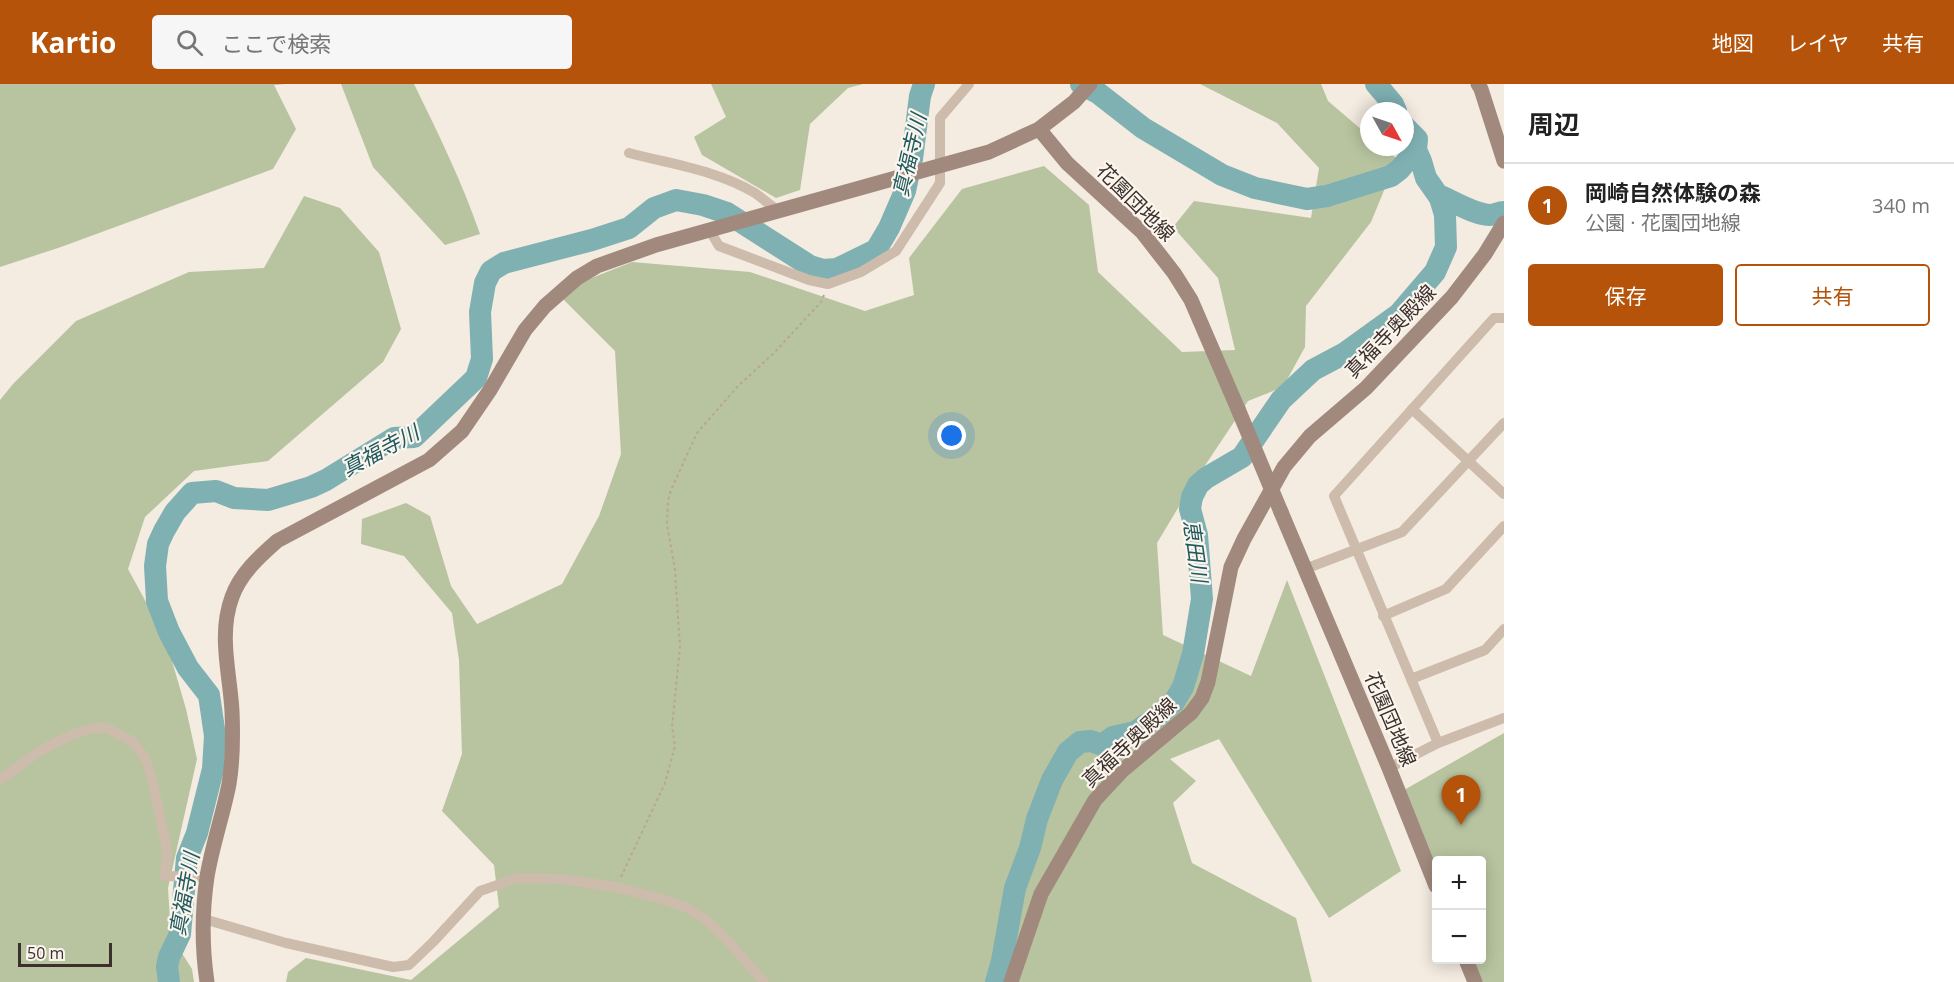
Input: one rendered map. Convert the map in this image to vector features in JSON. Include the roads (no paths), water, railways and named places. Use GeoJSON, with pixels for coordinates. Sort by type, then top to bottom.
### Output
{"type":"FeatureCollection","features":[{"type":"Feature","properties":{"kind":"street"},"geometry":{"type":"LineString","coordinates":[[716,229],[719,246],[809,280],[828,284],[861,272],[896,251],[940,183],[934,168],[940,118],[969,84]]}},
{"type":"Feature","properties":{"kind":"street"},"geometry":{"type":"LineString","coordinates":[[207,982],[204,964],[202,877],[229,782],[233,747],[225,630],[232,598],[243,576],[277,541],[429,460],[462,431],[490,390],[525,330],[544,306],[577,278],[597,266],[772,212],[989,152],[1040,129],[1074,102],[1090,84]]}},
{"type":"Feature","properties":{"kind":"street"},"geometry":{"type":"LineString","coordinates":[[1478,84],[1501,145],[1504,161]]}},
{"type":"Feature","properties":{"kind":"street","name":"花園団地線"},"geometry":{"type":"LineString","coordinates":[[1040,129],[1067,163],[1142,232],[1174,273],[1191,300],[1432,874]]}},
{"type":"Feature","properties":{"kind":"street"},"geometry":{"type":"LineString","coordinates":[[629,153],[673,165],[690,167],[734,183],[754,193],[772,212]]}},
{"type":"Feature","properties":{"kind":"street","name":"真福寺奥殿線"},"geometry":{"type":"LineString","coordinates":[[1011,982],[1041,894],[1095,800],[1123,770],[1191,713],[1202,698],[1208,682],[1231,567],[1284,467],[1310,436],[1366,388],[1452,297],[1485,254],[1504,223]]}},
{"type":"Feature","properties":{"kind":"street"},"geometry":{"type":"LineString","coordinates":[[1438,743],[1334,496],[1494,318],[1504,318]]}},
{"type":"Feature","properties":{"kind":"street"},"geometry":{"type":"LineString","coordinates":[[1412,410],[1504,494]]}},
{"type":"Feature","properties":{"kind":"street"},"geometry":{"type":"LineString","coordinates":[[1305,569],[1355,548],[1402,532],[1504,423]]}},
{"type":"Feature","properties":{"kind":"street"},"geometry":{"type":"LineString","coordinates":[[1383,616],[1446,589],[1504,526]]}},
{"type":"Feature","properties":{"kind":"street"},"geometry":{"type":"LineString","coordinates":[[1411,680],[1485,650],[1504,629]]}},
{"type":"Feature","properties":{"kind":"street"},"geometry":{"type":"LineString","coordinates":[[1389,768],[1438,743],[1504,718]]}},
{"type":"Feature","properties":{"kind":"street"},"geometry":{"type":"LineString","coordinates":[[0,780],[38,752],[71,735],[94,728],[107,729],[132,742],[146,758],[167,850],[165,876],[202,877]]}},
{"type":"Feature","properties":{"kind":"street"},"geometry":{"type":"LineString","coordinates":[[204,919],[286,943],[393,967],[409,965],[480,891],[490,886],[518,878],[580,881],[616,887],[687,908],[704,918],[735,948],[764,982]]}},
{"type":"Feature","properties":{"kind":"street"},"geometry":{"type":"LineString","coordinates":[[1468,964],[1475,982]]}},
{"type":"Feature","properties":{"kind":"waterway","name":"真福寺川"},"geometry":{"type":"LineString","coordinates":[[169,982],[167,967],[169,957],[180,934],[187,858],[197,833],[213,769],[215,736],[209,695],[188,668],[169,632],[157,601],[155,566],[158,544],[175,512],[192,493],[216,491],[234,498],[268,500],[311,487],[394,438],[414,437],[476,378],[482,359],[480,312],[485,283],[491,271],[504,263],[629,228],[654,208],[676,200],[703,205],[727,213],[810,266],[823,270],[837,269],[876,250],[889,228],[905,191],[912,159],[920,96],[924,84]]}},
{"type":"Feature","properties":{"kind":"waterway","name":"真福寺川"},"geometry":{"type":"LineString","coordinates":[[1081,84],[1098,93],[1143,128],[1222,175],[1255,188],[1307,199],[1327,196],[1391,176],[1411,156]]}},
{"type":"Feature","properties":{"kind":"waterway","name":"真福寺川"},"geometry":{"type":"LineString","coordinates":[[1376,84],[1391,102]]}},
{"type":"Feature","properties":{"kind":"waterway","name":"真福寺川"},"geometry":{"type":"LineString","coordinates":[[1414,136],[1417,139],[1414,152]]}},
{"type":"Feature","properties":{"kind":"waterway","name":"恵田川"},"geometry":{"type":"LineString","coordinates":[[996,982],[1015,888],[1052,780],[1068,752],[1080,742],[1091,741],[1102,745],[1113,737],[1135,732],[1174,702],[1183,687],[1193,654],[1202,599],[1197,535],[1190,509],[1192,497],[1198,485],[1242,457],[1281,400],[1313,370],[1345,353],[1399,314],[1435,272],[1446,247],[1445,215],[1440,198],[1426,178],[1416,150]]}},
{"type":"Feature","properties":{"kind":"waterway"},"geometry":{"type":"LineString","coordinates":[[1440,198],[1443,197],[1478,213],[1492,215],[1504,212]]}},
{"type":"Feature","properties":{"kind":"place","name":"岡崎自然体験の森"},"geometry":{"type":"Point","coordinates":[1461,825]}}]}
